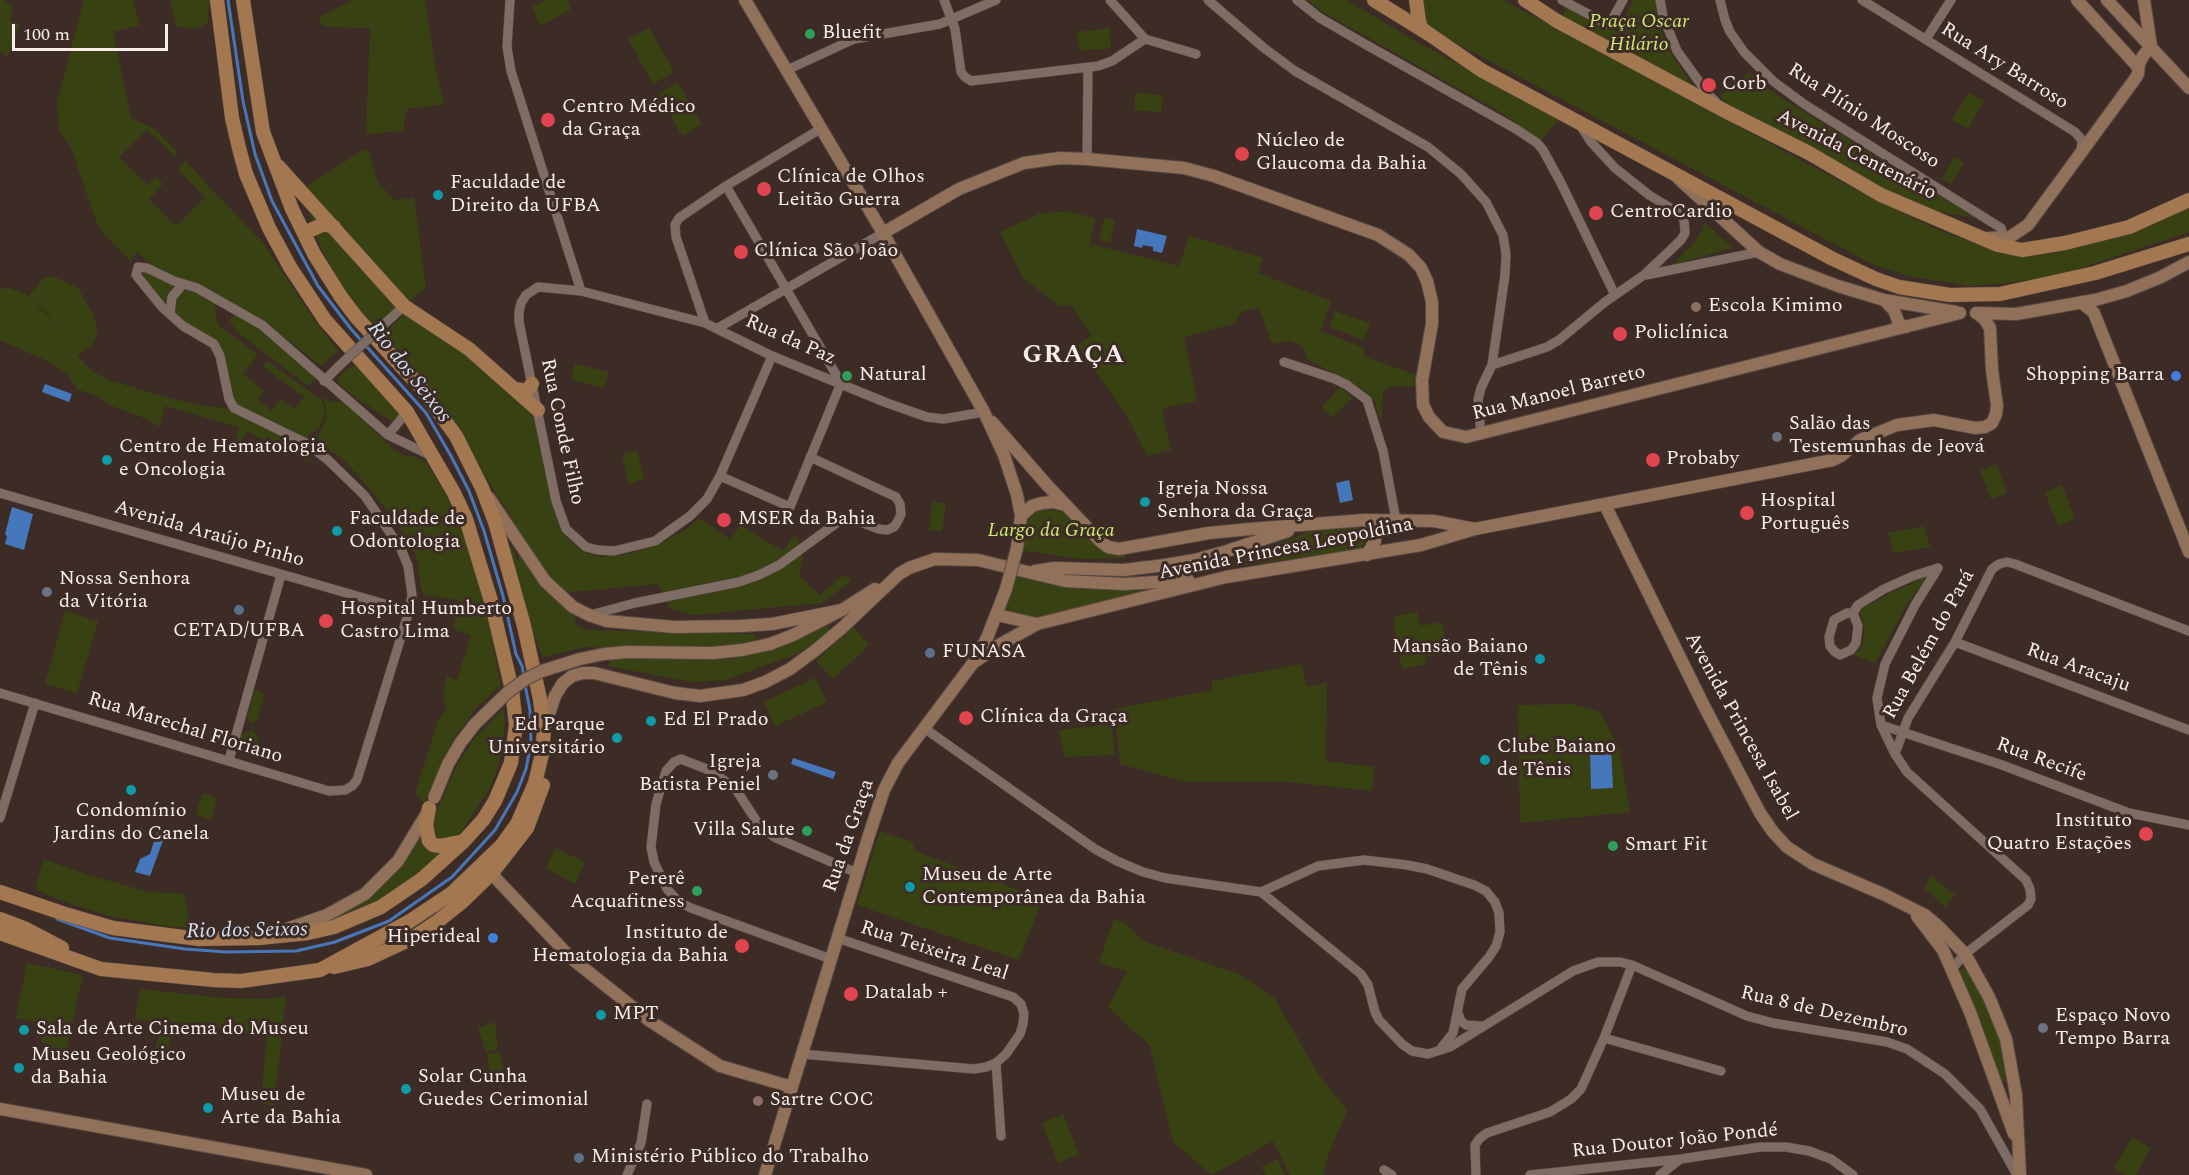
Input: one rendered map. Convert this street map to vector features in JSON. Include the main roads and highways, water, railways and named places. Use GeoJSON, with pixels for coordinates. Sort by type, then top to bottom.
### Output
{"type":"FeatureCollection","features":[{"type":"Feature","properties":{"kind":"main road"},"geometry":{"type":"LineString","coordinates":[[0,892],[113,928],[199,939],[260,938],[308,933],[334,927],[373,911],[402,894],[463,842],[483,819],[505,782],[515,743],[515,708],[505,655],[477,550],[454,493],[407,412],[325,320],[269,228],[246,174],[231,107],[217,0]]}},
{"type":"Feature","properties":{"kind":"main road"},"geometry":{"type":"LineString","coordinates":[[0,933],[101,969],[213,980],[241,981],[320,970],[368,959],[411,939],[454,909],[527,828],[538,803],[547,769],[535,668],[495,522],[482,488],[456,436],[439,411],[402,366],[357,318],[324,271],[304,233],[272,160],[258,106],[243,0]]}},
{"type":"Feature","properties":{"kind":"main road"},"geometry":{"type":"LineString","coordinates":[[745,0],[883,233],[984,412],[1013,480],[1021,516],[1032,506],[1042,502],[1053,502],[1066,506]]}},
{"type":"Feature","properties":{"kind":"main road"},"geometry":{"type":"LineString","coordinates":[[1374,0],[1429,34]]}},
{"type":"Feature","properties":{"kind":"main road"},"geometry":{"type":"LineString","coordinates":[[1416,0],[1421,28],[1481,70],[1852,268],[1899,287],[1950,295],[2000,294],[2095,273],[2189,244]]}},
{"type":"Feature","properties":{"kind":"main road","name":"Avenida Centenário"},"geometry":{"type":"LineString","coordinates":[[1525,0],[1557,21],[1809,153],[1881,195],[1978,237],[2015,249],[2044,248],[2129,227],[2189,200]]}},
{"type":"Feature","properties":{"kind":"main road"},"geometry":{"type":"LineString","coordinates":[[2077,0],[2138,67]]}},
{"type":"Feature","properties":{"kind":"main road"},"geometry":{"type":"LineString","coordinates":[[2107,0],[2189,88]]}},
{"type":"Feature","properties":{"kind":"main road"},"geometry":{"type":"LineString","coordinates":[[2144,0],[2153,50]]}},
{"type":"Feature","properties":{"kind":"main road"},"geometry":{"type":"LineString","coordinates":[[1978,237],[1996,239],[2010,237],[2028,225],[2135,79],[2138,67],[2147,51],[2153,50]]}},
{"type":"Feature","properties":{"kind":"main road","name":"Rua Manoel Barreto"},"geometry":{"type":"LineString","coordinates":[[883,233],[959,189],[1006,168],[1040,160],[1087,159],[1184,168],[1214,176],[1378,235],[1396,246],[1421,268],[1432,302],[1421,392],[1423,405],[1428,417],[1443,432],[1466,437],[1960,313]]}},
{"type":"Feature","properties":{"kind":"main road"},"geometry":{"type":"LineString","coordinates":[[272,160],[404,306],[470,349],[538,411]]}},
{"type":"Feature","properties":{"kind":"main road"},"geometry":{"type":"LineString","coordinates":[[1671,172],[1759,252],[1780,264],[1838,286],[1884,300],[1960,313],[2016,314],[2127,291],[2189,262]]}},
{"type":"Feature","properties":{"kind":"main road"},"geometry":{"type":"LineString","coordinates":[[304,233],[324,224],[334,227]]}},
{"type":"Feature","properties":{"kind":"main road"},"geometry":{"type":"LineString","coordinates":[[1884,300],[1894,310],[1899,324],[1906,327]]}},
{"type":"Feature","properties":{"kind":"main road"},"geometry":{"type":"LineString","coordinates":[[2081,302],[2094,313],[2186,537],[2189,552]]}},
{"type":"Feature","properties":{"kind":"main road","name":"Avenida Princesa Leopoldina"},"geometry":{"type":"LineString","coordinates":[[973,663],[1036,624],[1226,577],[1421,545],[1475,529],[1833,460],[1860,440],[1897,425],[1934,420],[1975,428],[1985,427],[1992,423],[1997,405],[1991,361],[1991,334],[1985,320],[1977,313]]}},
{"type":"Feature","properties":{"kind":"main road"},"geometry":{"type":"LineString","coordinates":[[514,389],[527,391],[532,384]]}},
{"type":"Feature","properties":{"kind":"main road"},"geometry":{"type":"LineString","coordinates":[[984,412],[1066,506]]}},
{"type":"Feature","properties":{"kind":"main road"},"geometry":{"type":"LineString","coordinates":[[482,488],[545,581],[573,607],[589,615],[626,624],[704,627],[772,624],[842,610]]}},
{"type":"Feature","properties":{"kind":"main road","name":"Avenida Princesa Isabel"},"geometry":{"type":"LineString","coordinates":[[1605,505],[1702,704],[1760,813],[1773,832],[1787,847],[1813,864],[1925,915],[1965,954],[1998,1018],[2006,1039],[2015,1080],[2018,1175]]}},
{"type":"Feature","properties":{"kind":"main road","name":"Avenida Princesa Leopoldina"},"geometry":{"type":"LineString","coordinates":[[1066,506],[1099,540],[1108,547],[1119,549],[1209,533],[1364,520],[1434,521],[1475,529]]}},
{"type":"Feature","properties":{"kind":"main road","name":"Rua da Graça"},"geometry":{"type":"LineString","coordinates":[[767,1175],[837,938],[885,790],[898,763],[973,663],[997,615],[1017,548],[1021,516]]}},
{"type":"Feature","properties":{"kind":"main road"},"geometry":{"type":"LineString","coordinates":[[1364,520],[1372,526],[1376,534],[1375,541],[1367,555]]}},
{"type":"Feature","properties":{"kind":"main road"},"geometry":{"type":"LineString","coordinates":[[1416,520],[1427,528],[1428,533],[1421,545]]}},
{"type":"Feature","properties":{"kind":"main road"},"geometry":{"type":"LineString","coordinates":[[1031,572],[1054,568],[1124,570],[1173,564],[1216,554],[1313,524]]}},
{"type":"Feature","properties":{"kind":"main road"},"geometry":{"type":"LineString","coordinates":[[260,938],[327,915],[365,894],[398,861],[431,803],[448,764],[475,724],[508,692],[542,671],[604,654],[712,653],[770,644],[793,636],[842,610],[921,563],[948,558],[978,560],[1065,581],[1124,584],[1226,577]]}},
{"type":"Feature","properties":{"kind":"main road"},"geometry":{"type":"LineString","coordinates":[[488,869],[517,824],[535,783],[542,754],[544,730],[555,696],[572,676],[594,673],[675,693],[700,696],[743,690],[790,669],[818,649],[899,574]]}},
{"type":"Feature","properties":{"kind":"main road"},"geometry":{"type":"LineString","coordinates":[[997,615],[1036,624]]}},
{"type":"Feature","properties":{"kind":"main road"},"geometry":{"type":"LineString","coordinates":[[431,803],[426,825],[429,840],[433,845],[463,842]]}},
{"type":"Feature","properties":{"kind":"main road"},"geometry":{"type":"LineString","coordinates":[[488,869],[571,958],[650,1021],[720,1065],[792,1087]]}},
{"type":"Feature","properties":{"kind":"main road","name":"Avenida Princesa Isabel"},"geometry":{"type":"LineString","coordinates":[[1904,904],[1921,920],[1942,950],[1970,1012],[2019,1150]]}},
{"type":"Feature","properties":{"kind":"main road"},"geometry":{"type":"LineString","coordinates":[[0,918],[24,928],[101,969]]}},
{"type":"Feature","properties":{"kind":"main road"},"geometry":{"type":"LineString","coordinates":[[1997,1084],[2008,1087],[2015,1080]]}},
{"type":"Feature","properties":{"kind":"main road"},"geometry":{"type":"LineString","coordinates":[[0,1110],[365,1175]]}},
{"type":"Feature","properties":{"kind":"water"},"geometry":{"type":"Polygon","coordinates":[[[1137,229],[1167,236],[1162,253],[1153,251],[1153,247],[1134,246],[1137,229]]]}},
{"type":"Feature","properties":{"kind":"water"},"geometry":{"type":"Polygon","coordinates":[[[45,384],[72,394],[69,402],[42,392],[45,384]]]}},
{"type":"Feature","properties":{"kind":"water"},"geometry":{"type":"Polygon","coordinates":[[[1349,480],[1353,500],[1340,503],[1336,483],[1349,480]]]}},
{"type":"Feature","properties":{"kind":"water"},"geometry":{"type":"Polygon","coordinates":[[[12,507],[33,514],[24,550],[5,544],[7,536],[5,534],[12,507]]]}},
{"type":"Feature","properties":{"kind":"water"},"geometry":{"type":"Polygon","coordinates":[[[1611,747],[1613,788],[1591,789],[1590,748],[1611,747]]]}},
{"type":"Feature","properties":{"kind":"water"},"geometry":{"type":"Polygon","coordinates":[[[793,758],[836,772],[833,779],[791,764],[793,758]]]}},
{"type":"Feature","properties":{"kind":"water"},"geometry":{"type":"Polygon","coordinates":[[[157,832],[165,835],[150,876],[135,872],[140,859],[150,854],[157,832]]]}},
{"type":"Feature","properties":{"kind":"waterway","name":"Rio dos Seixos"},"geometry":{"type":"LineString","coordinates":[[228,0],[243,101],[255,154],[272,201],[318,286],[351,329],[426,413],[451,456],[469,491],[484,531],[503,596],[516,654],[524,676]]}},
{"type":"Feature","properties":{"kind":"waterway","name":"Rio dos Seixos"},"geometry":{"type":"LineString","coordinates":[[57,919],[110,938],[185,949],[226,952],[296,951],[335,942],[389,921],[452,877],[495,830],[517,792],[526,769],[531,743],[530,710],[525,685]]}},
{"type":"Feature","properties":{"kind":"place","name":"Bluefit"},"geometry":{"type":"Point","coordinates":[810,34]}},
{"type":"Feature","properties":{"kind":"place","name":"Corb"},"geometry":{"type":"Point","coordinates":[1709,85]}},
{"type":"Feature","properties":{"kind":"place","name":"Centro Médico da Graça"},"geometry":{"type":"Point","coordinates":[548,120]}},
{"type":"Feature","properties":{"kind":"place","name":"Núcleo de Glaucoma da Bahia"},"geometry":{"type":"Point","coordinates":[1242,154]}},
{"type":"Feature","properties":{"kind":"place","name":"Clínica de Olhos Leitão Guerra"},"geometry":{"type":"Point","coordinates":[764,189]}},
{"type":"Feature","properties":{"kind":"place","name":"Faculdade de Direito da UFBA"},"geometry":{"type":"Point","coordinates":[438,195]}},
{"type":"Feature","properties":{"kind":"place","name":"CentroCardio"},"geometry":{"type":"Point","coordinates":[1596,213]}},
{"type":"Feature","properties":{"kind":"place","name":"Clínica São João"},"geometry":{"type":"Point","coordinates":[741,252]}},
{"type":"Feature","properties":{"kind":"place","name":"Escola Kimimo"},"geometry":{"type":"Point","coordinates":[1696,307]}},
{"type":"Feature","properties":{"kind":"place","name":"Policlínica"},"geometry":{"type":"Point","coordinates":[1620,334]}},
{"type":"Feature","properties":{"kind":"place","name":"Natural"},"geometry":{"type":"Point","coordinates":[847,376]}},
{"type":"Feature","properties":{"kind":"place","name":"Shopping Barra"},"geometry":{"type":"Point","coordinates":[2176,376]}},
{"type":"Feature","properties":{"kind":"place","name":"Salão das Testemunhas de Jeová"},"geometry":{"type":"Point","coordinates":[1777,437]}},
{"type":"Feature","properties":{"kind":"place","name":"Centro de Hematologia e Oncologia"},"geometry":{"type":"Point","coordinates":[107,460]}},
{"type":"Feature","properties":{"kind":"place","name":"Probaby"},"geometry":{"type":"Point","coordinates":[1653,460]}},
{"type":"Feature","properties":{"kind":"place","name":"Igreja Nossa Senhora da Graça"},"geometry":{"type":"Point","coordinates":[1145,502]}},
{"type":"Feature","properties":{"kind":"place","name":"Hospital Português"},"geometry":{"type":"Point","coordinates":[1747,513]}},
{"type":"Feature","properties":{"kind":"place","name":"MSER da Bahia"},"geometry":{"type":"Point","coordinates":[724,520]}},
{"type":"Feature","properties":{"kind":"place","name":"Faculdade de Odontologia"},"geometry":{"type":"Point","coordinates":[337,531]}},
{"type":"Feature","properties":{"kind":"place","name":"Nossa Senhora da Vitória"},"geometry":{"type":"Point","coordinates":[47,592]}},
{"type":"Feature","properties":{"kind":"place","name":"CETAD/UFBA"},"geometry":{"type":"Point","coordinates":[239,610]}},
{"type":"Feature","properties":{"kind":"place","name":"Hospital Humberto Castro Lima"},"geometry":{"type":"Point","coordinates":[326,621]}},
{"type":"Feature","properties":{"kind":"place","name":"FUNASA"},"geometry":{"type":"Point","coordinates":[930,653]}},
{"type":"Feature","properties":{"kind":"place","name":"Mansão Baiano de Tênis"},"geometry":{"type":"Point","coordinates":[1540,659]}},
{"type":"Feature","properties":{"kind":"place","name":"Clínica da Graça"},"geometry":{"type":"Point","coordinates":[966,718]}},
{"type":"Feature","properties":{"kind":"place","name":"Ed El Prado"},"geometry":{"type":"Point","coordinates":[651,721]}},
{"type":"Feature","properties":{"kind":"place","name":"Ed Parque Universitário"},"geometry":{"type":"Point","coordinates":[617,738]}},
{"type":"Feature","properties":{"kind":"place","name":"Clube Baiano de Tênis"},"geometry":{"type":"Point","coordinates":[1485,760]}},
{"type":"Feature","properties":{"kind":"place","name":"Igreja Batista Peniel"},"geometry":{"type":"Point","coordinates":[773,775]}},
{"type":"Feature","properties":{"kind":"place","name":"Condomínio Jardins do Canela"},"geometry":{"type":"Point","coordinates":[131,790]}},
{"type":"Feature","properties":{"kind":"place","name":"Villa Salute"},"geometry":{"type":"Point","coordinates":[807,831]}},
{"type":"Feature","properties":{"kind":"place","name":"Instituto Quatro Estações"},"geometry":{"type":"Point","coordinates":[2146,834]}},
{"type":"Feature","properties":{"kind":"place","name":"Smart Fit"},"geometry":{"type":"Point","coordinates":[1613,846]}},
{"type":"Feature","properties":{"kind":"place","name":"Museu de Arte Contemporânea da Bahia"},"geometry":{"type":"Point","coordinates":[910,887]}},
{"type":"Feature","properties":{"kind":"place","name":"Pererê Acquafitness"},"geometry":{"type":"Point","coordinates":[697,891]}},
{"type":"Feature","properties":{"kind":"place","name":"Hiperideal"},"geometry":{"type":"Point","coordinates":[493,938]}},
{"type":"Feature","properties":{"kind":"place","name":"Instituto de Hematologia da Bahia"},"geometry":{"type":"Point","coordinates":[742,946]}},
{"type":"Feature","properties":{"kind":"place","name":"Datalab +"},"geometry":{"type":"Point","coordinates":[851,994]}},
{"type":"Feature","properties":{"kind":"place","name":"MPT"},"geometry":{"type":"Point","coordinates":[601,1015]}},
{"type":"Feature","properties":{"kind":"place","name":"Espaço Novo Tempo Barra"},"geometry":{"type":"Point","coordinates":[2043,1028]}},
{"type":"Feature","properties":{"kind":"place","name":"Sala de Arte Cinema do Museu"},"geometry":{"type":"Point","coordinates":[24,1030]}},
{"type":"Feature","properties":{"kind":"place","name":"Museu Geológico da Bahia"},"geometry":{"type":"Point","coordinates":[19,1068]}},
{"type":"Feature","properties":{"kind":"place","name":"Solar Cunha Guedes Cerimonial"},"geometry":{"type":"Point","coordinates":[406,1089]}},
{"type":"Feature","properties":{"kind":"place","name":"Sartre COC"},"geometry":{"type":"Point","coordinates":[758,1101]}},
{"type":"Feature","properties":{"kind":"place","name":"Museu de Arte da Bahia"},"geometry":{"type":"Point","coordinates":[208,1108]}},
{"type":"Feature","properties":{"kind":"place","name":"Ministério Público do Trabalho"},"geometry":{"type":"Point","coordinates":[579,1158]}},
{"type":"Feature","properties":{"kind":"district","name":"GRAÇA"},"geometry":{"type":"Point","coordinates":[1074,357]}},
{"type":"Feature","properties":{"kind":"park label","name":"Praça Oscar Hilário"},"geometry":{"type":"Point","coordinates":[1639,34]}},
{"type":"Feature","properties":{"kind":"park label","name":"Largo da Graça"},"geometry":{"type":"Point","coordinates":[1051,532]}}]}
